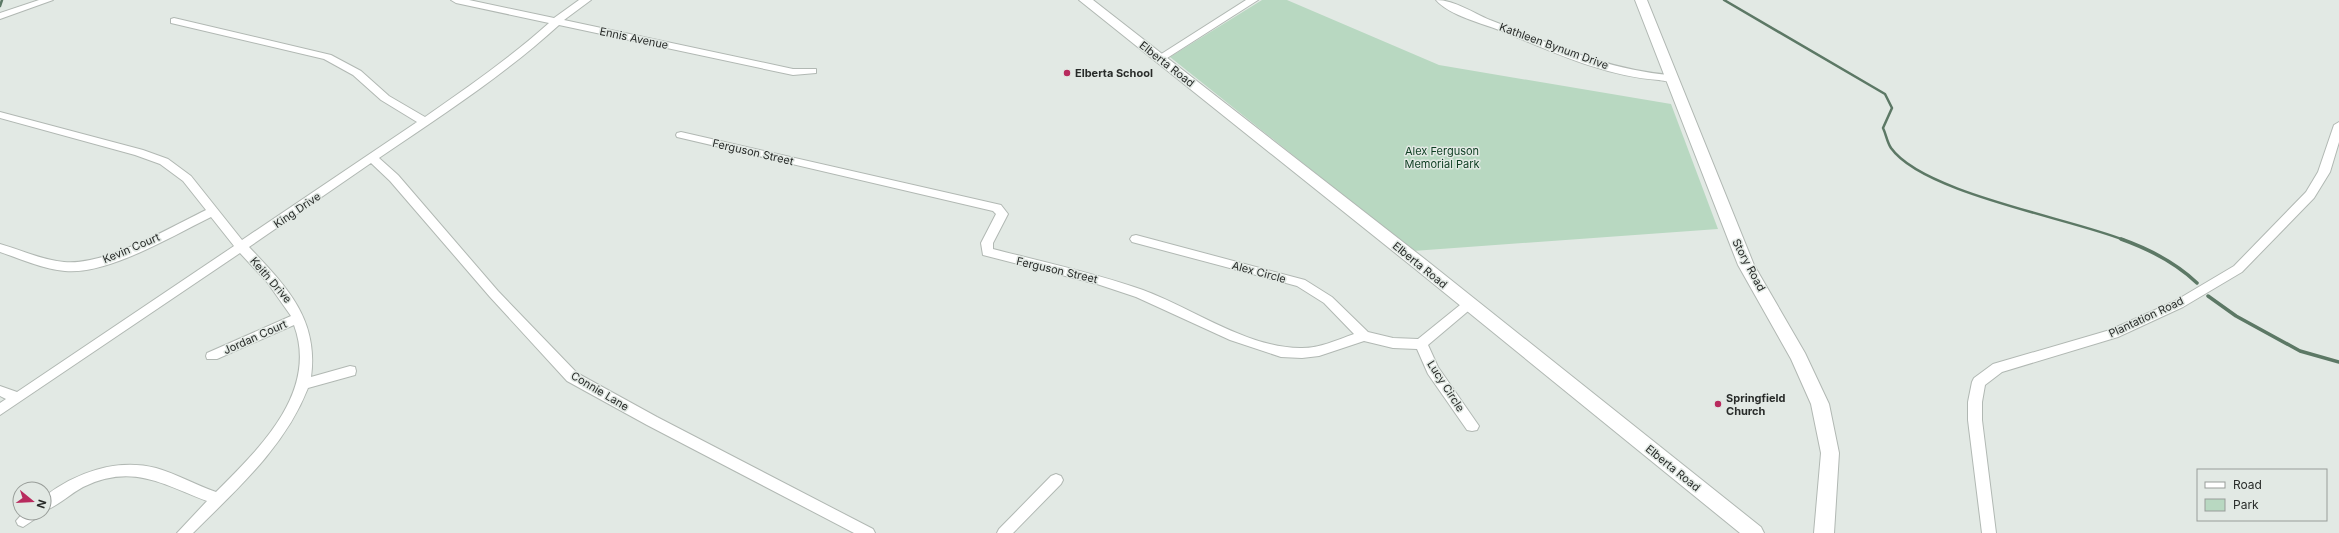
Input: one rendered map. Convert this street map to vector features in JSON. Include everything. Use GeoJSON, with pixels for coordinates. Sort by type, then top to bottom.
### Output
{"type":"FeatureCollection","features":[{"type":"Feature","properties":{"kind":"street"},"geometry":{"type":"LineString","coordinates":[[0,16],[48,0]]}},
{"type":"Feature","properties":{"kind":"street","name":"Ennis Avenue"},"geometry":{"type":"LineString","coordinates":[[456,0],[793,72],[812,72]]}},
{"type":"Feature","properties":{"kind":"street","name":"King Drive"},"geometry":{"type":"LineString","coordinates":[[0,410],[492,76],[523,52],[556,21],[586,0]]}},
{"type":"Feature","properties":{"kind":"street","name":"Elberta Road"},"geometry":{"type":"LineString","coordinates":[[1084,0],[1160,58],[1754,533]]}},
{"type":"Feature","properties":{"kind":"street"},"geometry":{"type":"LineString","coordinates":[[1160,58],[1253,0]]}},
{"type":"Feature","properties":{"kind":"street","name":"Kathleen Bynum Drive"},"geometry":{"type":"LineString","coordinates":[[1441,0],[1484,21],[1560,51],[1641,76],[1671,78]]}},
{"type":"Feature","properties":{"kind":"street","name":"Story Road"},"geometry":{"type":"LineString","coordinates":[[1641,0],[1746,265],[1799,358],[1820,404],[1830,453],[1824,533]]}},
{"type":"Feature","properties":{"kind":"street"},"geometry":{"type":"LineString","coordinates":[[174,21],[327,57],[357,73],[384,98],[426,122]]}},
{"type":"Feature","properties":{"kind":"street","name":"Keith Drive"},"geometry":{"type":"LineString","coordinates":[[0,115],[155,158],[173,166],[193,186],[241,247],[262,266],[292,304],[298,318],[306,348],[306,370],[303,384],[285,422],[268,445],[184,533]]}},
{"type":"Feature","properties":{"kind":"street","name":"Plantation Road"},"geometry":{"type":"LineString","coordinates":[[1989,533],[1974,420],[1975,402],[1979,382],[1998,368],[2114,334],[2178,304],[2238,270],[2310,195],[2324,172],[2339,125]]}},
{"type":"Feature","properties":{"kind":"street","name":"Ferguson Street"},"geometry":{"type":"LineString","coordinates":[[681,135],[997,208],[1002,214],[987,243],[987,252],[1099,280],[1140,294],[1257,346],[1281,352],[1302,353],[1319,351],[1364,336]]}},
{"type":"Feature","properties":{"kind":"street","name":"Connie Lane"},"geometry":{"type":"LineString","coordinates":[[372,158],[394,178],[494,294],[572,377],[652,421],[868,533]]}},
{"type":"Feature","properties":{"kind":"street","name":"Kevin Court"},"geometry":{"type":"LineString","coordinates":[[0,248],[51,264],[72,267],[112,258],[212,212]]}},
{"type":"Feature","properties":{"kind":"street","name":"Alex Circle"},"geometry":{"type":"LineString","coordinates":[[1136,239],[1301,283],[1328,300],[1364,336]]}},
{"type":"Feature","properties":{"kind":"street"},"geometry":{"type":"LineString","coordinates":[[1364,336],[1393,343],[1421,344],[1469,304]]}},
{"type":"Feature","properties":{"kind":"street","name":"Jordan Court"},"geometry":{"type":"LineString","coordinates":[[212,356],[298,318]]}},
{"type":"Feature","properties":{"kind":"street","name":"Lucy Circle"},"geometry":{"type":"LineString","coordinates":[[1421,344],[1433,370],[1472,426]]}},
{"type":"Feature","properties":{"kind":"street"},"geometry":{"type":"LineString","coordinates":[[303,384],[350,371]]}},
{"type":"Feature","properties":{"kind":"street"},"geometry":{"type":"LineString","coordinates":[[0,391],[18,398]]}},
{"type":"Feature","properties":{"kind":"street"},"geometry":{"type":"LineString","coordinates":[[52,499],[80,480],[126,471],[146,472],[217,499]]}},
{"type":"Feature","properties":{"kind":"street"},"geometry":{"type":"LineString","coordinates":[[1004,533],[1056,480]]}},
{"type":"Feature","properties":{"kind":"green space","name":"Alex Ferguson Memorial Park"},"geometry":{"type":"Polygon","coordinates":[[[1262,0],[1287,0],[1439,65],[1671,104],[1718,229],[1413,251],[1170,57],[1262,0]]]}},
{"type":"Feature","properties":{"kind":"waterway"},"geometry":{"type":"LineString","coordinates":[[0,6],[2,0]]}},
{"type":"Feature","properties":{"kind":"waterway"},"geometry":{"type":"LineString","coordinates":[[1724,0],[1885,94],[1892,108],[1883,128],[1891,148],[1908,164],[1933,178],[1964,191],[1999,203],[2121,239]]}},
{"type":"Feature","properties":{"kind":"waterway"},"geometry":{"type":"LineString","coordinates":[[2121,239],[2142,247],[2171,262],[2197,283]]}},
{"type":"Feature","properties":{"kind":"waterway"},"geometry":{"type":"LineString","coordinates":[[2208,296],[2236,316],[2300,351],[2339,362]]}},
{"type":"Feature","properties":{"kind":"place","name":"Elberta School"},"geometry":{"type":"Point","coordinates":[1067,73]}},
{"type":"Feature","properties":{"kind":"place","name":"Springfield Church"},"geometry":{"type":"Point","coordinates":[1718,404]}}]}
